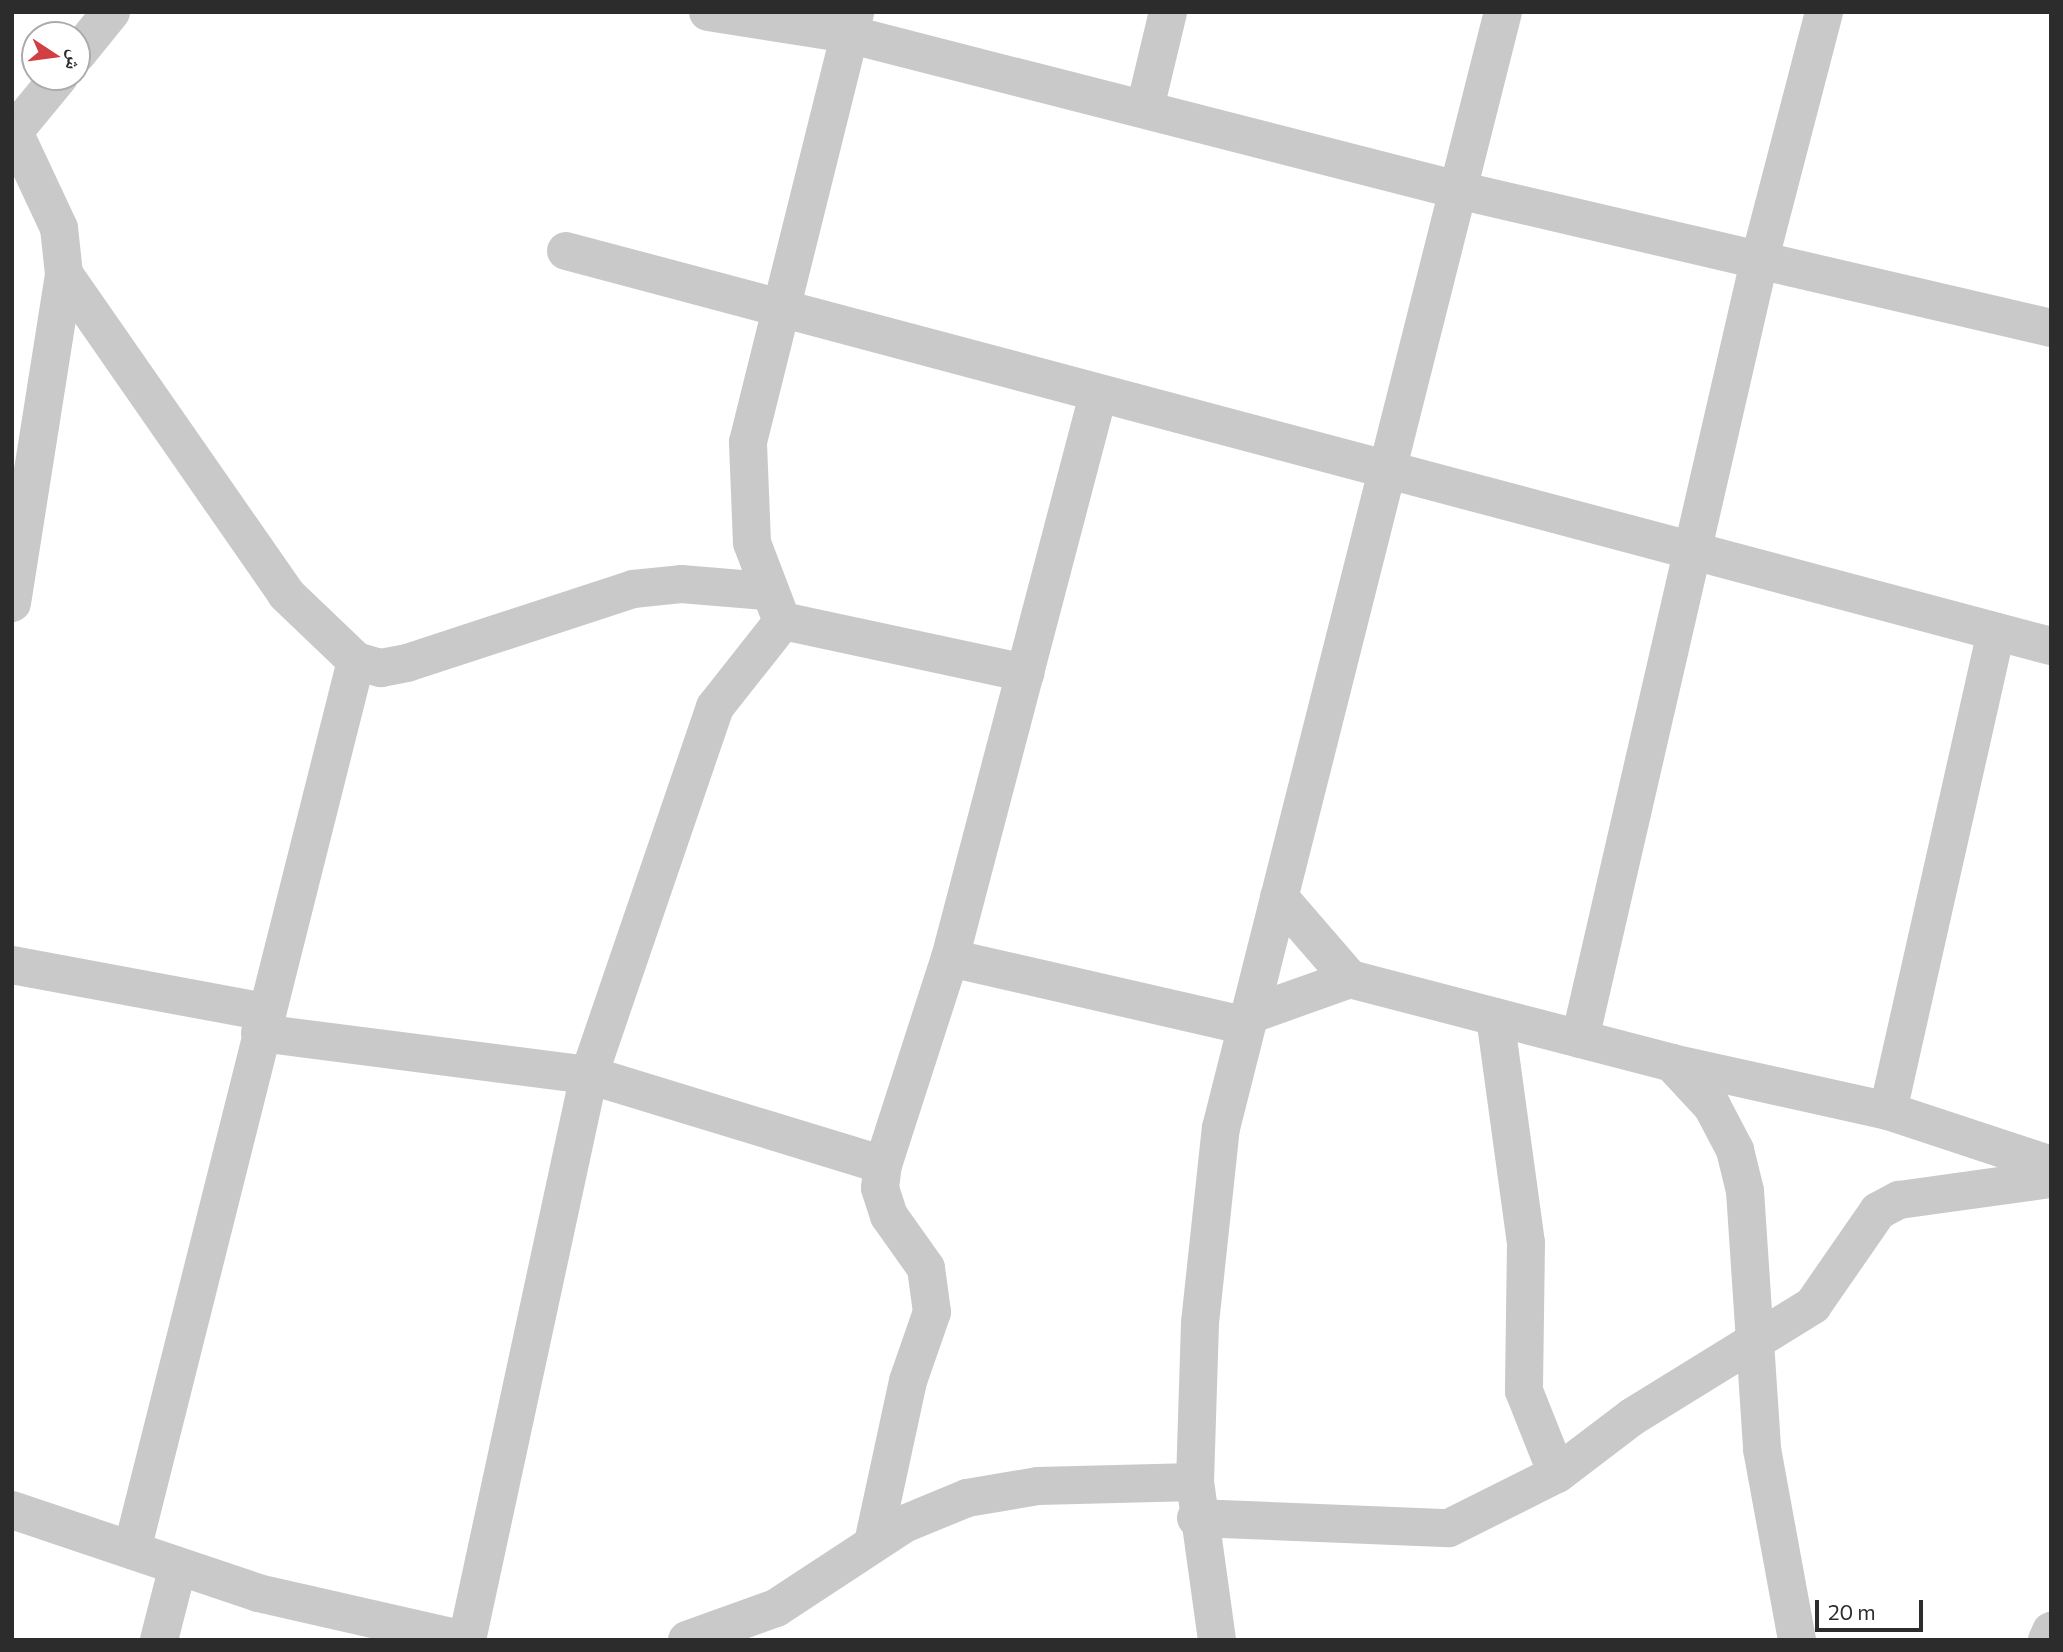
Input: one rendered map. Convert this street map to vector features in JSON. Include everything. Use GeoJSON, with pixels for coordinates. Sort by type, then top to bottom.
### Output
{"type":"FeatureCollection","features":[{"type":"Feature","properties":{"kind":"street"},"geometry":{"type":"LineString","coordinates":[[91,37],[111,12]]}},
{"type":"Feature","properties":{"kind":"street"},"geometry":{"type":"LineString","coordinates":[[708,12],[852,23],[1145,108],[1458,190],[2051,328]]}},
{"type":"Feature","properties":{"kind":"street"},"geometry":{"type":"LineString","coordinates":[[1145,108],[1168,12]]}},
{"type":"Feature","properties":{"kind":"street"},"geometry":{"type":"LineString","coordinates":[[1217,1640],[1195,1500],[1200,1324],[1221,1128],[1503,12]]}},
{"type":"Feature","properties":{"kind":"street"},"geometry":{"type":"LineString","coordinates":[[1580,1039],[1759,262],[1824,12]]}},
{"type":"Feature","properties":{"kind":"street"},"geometry":{"type":"LineString","coordinates":[[12,1510],[258,1593],[466,1640],[589,1075],[716,707],[775,606],[747,511],[748,442],[779,308],[852,23]]}},
{"type":"Feature","properties":{"kind":"street"},"geometry":{"type":"LineString","coordinates":[[12,603],[64,274],[59,228],[13,133],[48,91]]}},
{"type":"Feature","properties":{"kind":"street"},"geometry":{"type":"LineString","coordinates":[[566,251],[1386,473],[2051,646]]}},
{"type":"Feature","properties":{"kind":"street"},"geometry":{"type":"LineString","coordinates":[[64,274],[286,594],[356,662],[381,668],[407,663],[633,589],[681,584],[775,606],[1025,673]]}},
{"type":"Feature","properties":{"kind":"street"},"geometry":{"type":"LineString","coordinates":[[873,1543],[896,1428],[933,1300],[926,1268],[889,1216],[880,1188],[883,1166],[950,958],[1098,394]]}},
{"type":"Feature","properties":{"kind":"street"},"geometry":{"type":"LineString","coordinates":[[1888,1111],[1996,632]]}},
{"type":"Feature","properties":{"kind":"street"},"geometry":{"type":"LineString","coordinates":[[132,1550],[356,662]]}},
{"type":"Feature","properties":{"kind":"street"},"geometry":{"type":"LineString","coordinates":[[1279,897],[1350,979],[1672,1063],[1888,1111],[2051,1165]]}},
{"type":"Feature","properties":{"kind":"street"},"geometry":{"type":"LineString","coordinates":[[950,958],[1248,1020],[1350,979]]}},
{"type":"Feature","properties":{"kind":"street"},"geometry":{"type":"LineString","coordinates":[[12,965],[263,1023],[589,1075],[883,1166]]}},
{"type":"Feature","properties":{"kind":"street"},"geometry":{"type":"LineString","coordinates":[[1495,1017],[1526,1243],[1524,1391],[1557,1474]]}},
{"type":"Feature","properties":{"kind":"street"},"geometry":{"type":"LineString","coordinates":[[1672,1063],[1712,1106],[1735,1150],[1745,1191],[1753,1345],[1768,1492],[1797,1640]]}},
{"type":"Feature","properties":{"kind":"street"},"geometry":{"type":"LineString","coordinates":[[687,1640],[776,1624],[873,1543],[967,1497],[1038,1486],[1195,1500],[1428,1532],[1472,1519],[1557,1474],[1632,1417],[1753,1345],[1813,1305],[1835,1282],[1878,1211],[1899,1200],[2051,1180]]}},
{"type":"Feature","properties":{"kind":"street"},"geometry":{"type":"LineString","coordinates":[[159,1640],[178,1566]]}},
{"type":"Feature","properties":{"kind":"street"},"geometry":{"type":"LineString","coordinates":[[2047,1640],[2051,1631]]}}]}
